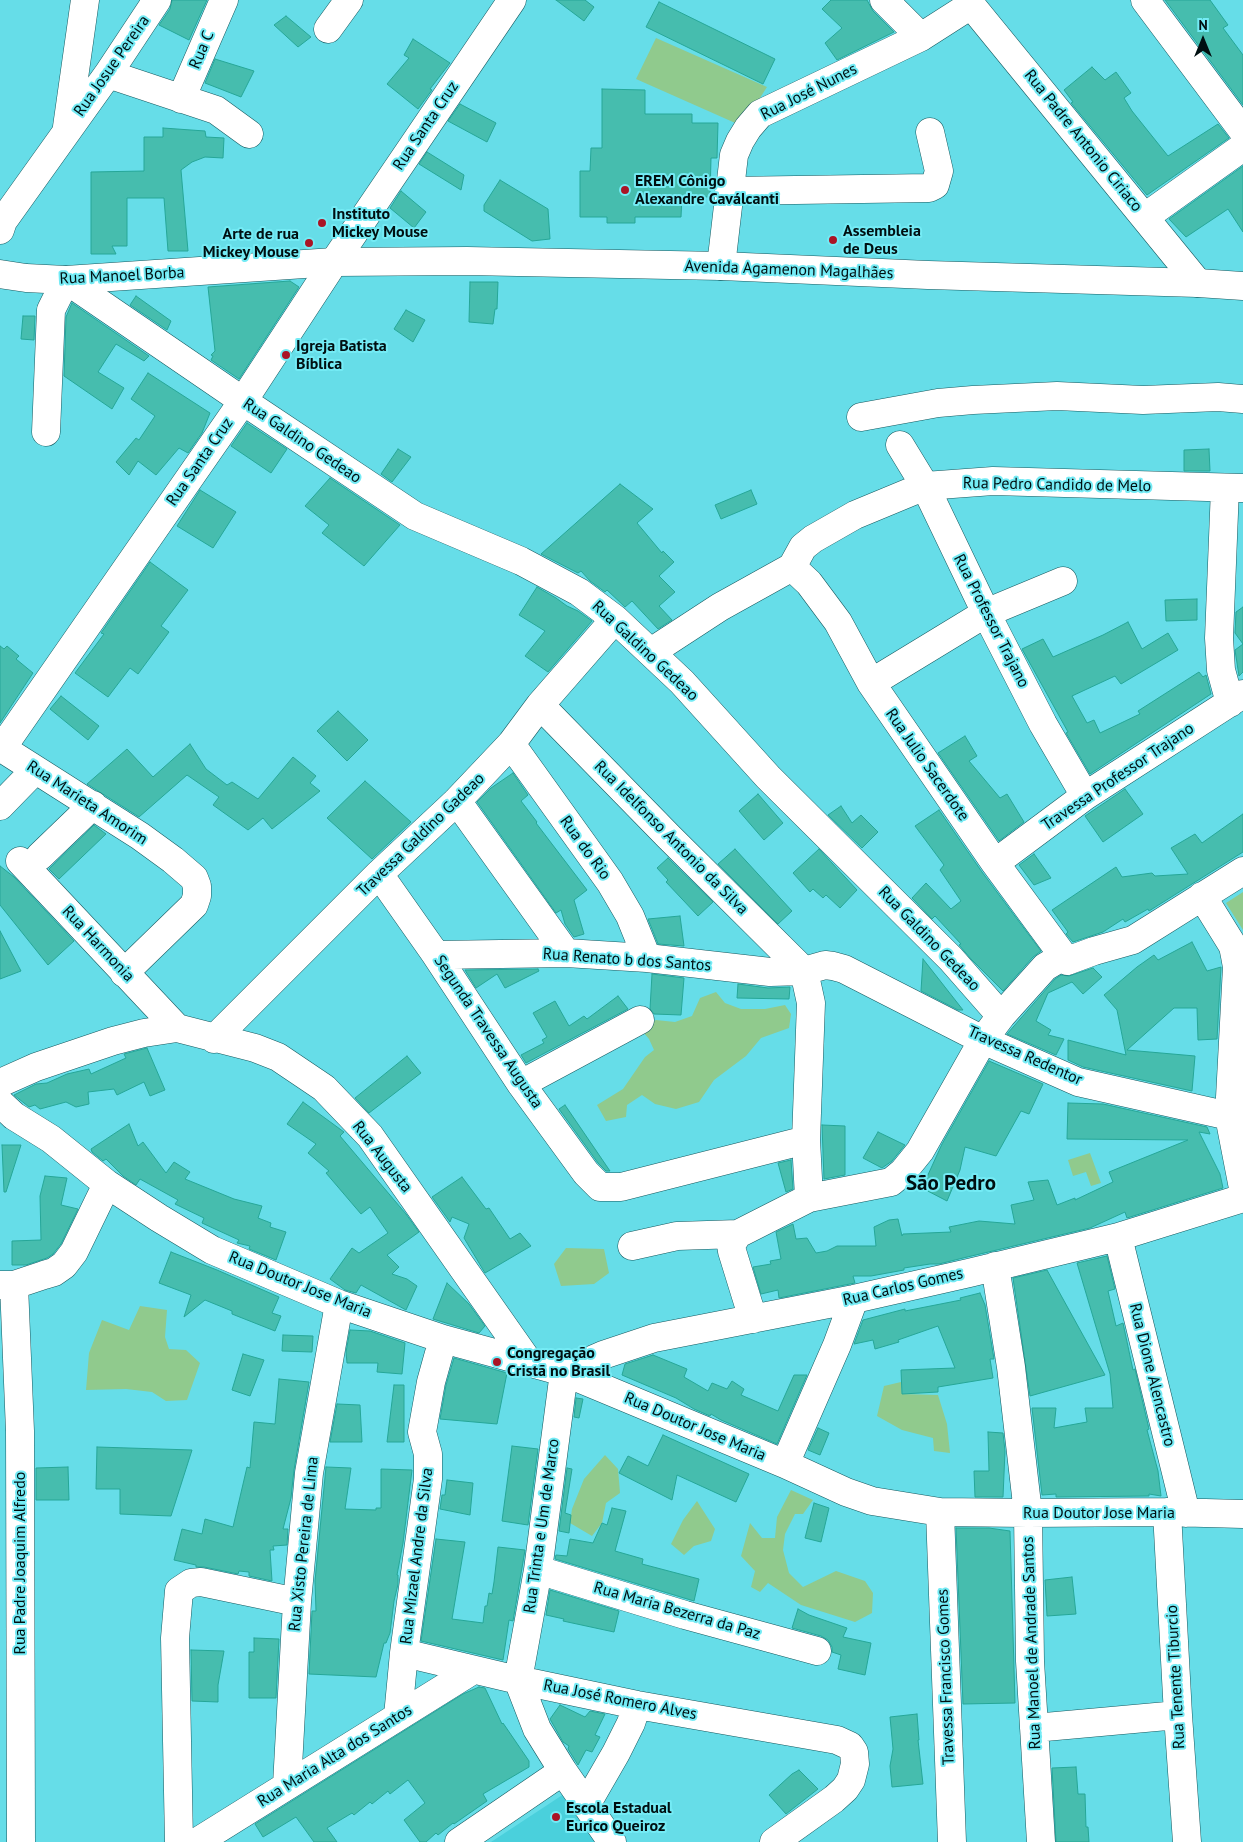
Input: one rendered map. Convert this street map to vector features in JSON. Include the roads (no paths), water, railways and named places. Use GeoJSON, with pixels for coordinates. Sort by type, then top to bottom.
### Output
{"type":"FeatureCollection","features":[{"type":"Feature","properties":{"kind":"street"},"geometry":{"type":"LineString","coordinates":[[66,131],[85,0]]}},
{"type":"Feature","properties":{"kind":"street","name":"Rua Josue Pereira"},"geometry":{"type":"LineString","coordinates":[[0,230],[3,221],[108,74],[157,0]]}},
{"type":"Feature","properties":{"kind":"street","name":"Rua C"},"geometry":{"type":"LineString","coordinates":[[181,99],[224,0]]}},
{"type":"Feature","properties":{"kind":"street"},"geometry":{"type":"LineString","coordinates":[[328,29],[349,0]]}},
{"type":"Feature","properties":{"kind":"street","name":"Rua Santa Cruz"},"geometry":{"type":"LineString","coordinates":[[1,747],[243,401],[334,262],[512,0]]}},
{"type":"Feature","properties":{"kind":"street"},"geometry":{"type":"LineString","coordinates":[[884,0],[921,37]]}},
{"type":"Feature","properties":{"kind":"street"},"geometry":{"type":"LineString","coordinates":[[1146,0],[1243,131]]}},
{"type":"Feature","properties":{"kind":"street","name":"Rua José Nunes"},"geometry":{"type":"LineString","coordinates":[[721,266],[734,155],[748,128],[760,114],[921,37],[969,3]]}},
{"type":"Feature","properties":{"kind":"street","name":"Rua Padre Antonio Ciriaco"},"geometry":{"type":"LineString","coordinates":[[969,3],[1198,283]]}},
{"type":"Feature","properties":{"kind":"street"},"geometry":{"type":"LineString","coordinates":[[108,74],[216,110],[249,134]]}},
{"type":"Feature","properties":{"kind":"street"},"geometry":{"type":"LineString","coordinates":[[729,191],[929,188],[935,185],[939,171],[930,132]]}},
{"type":"Feature","properties":{"kind":"street"},"geometry":{"type":"LineString","coordinates":[[1145,217],[1243,146]]}},
{"type":"Feature","properties":{"kind":"street","name":"Avenida Agamenon Magalhães"},"geometry":{"type":"LineString","coordinates":[[334,262],[468,261],[721,266],[928,276],[1198,283],[1243,286]]}},
{"type":"Feature","properties":{"kind":"street","name":"Rua Manoel Borba"},"geometry":{"type":"LineString","coordinates":[[0,274],[26,278],[66,280],[334,262]]}},
{"type":"Feature","properties":{"kind":"street"},"geometry":{"type":"LineString","coordinates":[[46,432],[51,310],[66,280]]}},
{"type":"Feature","properties":{"kind":"street","name":"Rua Galdino Gedeao"},"geometry":{"type":"LineString","coordinates":[[66,280],[415,516],[521,561],[578,592],[615,619],[682,682],[768,777],[951,959],[1001,1016]]}},
{"type":"Feature","properties":{"kind":"street"},"geometry":{"type":"LineString","coordinates":[[861,418],[938,403],[1011,398],[1058,396],[1143,400],[1218,397],[1243,399]]}},
{"type":"Feature","properties":{"kind":"street","name":"Rua Professor Trajano"},"geometry":{"type":"LineString","coordinates":[[900,445],[925,486],[986,613],[1043,724],[1085,796]]}},
{"type":"Feature","properties":{"kind":"street","name":"Rua Pedro Candido de Melo"},"geometry":{"type":"LineString","coordinates":[[792,567],[803,547],[821,534],[855,515],[925,486],[993,481],[1234,488]]}},
{"type":"Feature","properties":{"kind":"street"},"geometry":{"type":"LineString","coordinates":[[1234,488],[1219,638],[1221,670],[1237,699]]}},
{"type":"Feature","properties":{"kind":"street"},"geometry":{"type":"LineString","coordinates":[[651,652],[720,606],[792,567]]}},
{"type":"Feature","properties":{"kind":"street","name":"Rua Julio Sacerdote"},"geometry":{"type":"LineString","coordinates":[[792,567],[809,583],[838,622],[871,683],[995,863],[1067,961]]}},
{"type":"Feature","properties":{"kind":"street"},"geometry":{"type":"LineString","coordinates":[[871,683],[986,613],[1063,581]]}},
{"type":"Feature","properties":{"kind":"street","name":"Travessa Galdino Gadeao"},"geometry":{"type":"LineString","coordinates":[[214,1039],[379,874],[457,801],[511,744],[540,705],[615,619]]}},
{"type":"Feature","properties":{"kind":"street","name":"Travessa Professor Trajano"},"geometry":{"type":"LineString","coordinates":[[995,863],[1085,796],[1237,699]]}},
{"type":"Feature","properties":{"kind":"street","name":"Rua Idelfonso Antonio da Silva"},"geometry":{"type":"LineString","coordinates":[[540,705],[668,836],[811,969]]}},
{"type":"Feature","properties":{"kind":"street","name":"Rua do Rio"},"geometry":{"type":"LineString","coordinates":[[511,744],[610,882],[630,916],[647,958]]}},
{"type":"Feature","properties":{"kind":"street","name":"Rua Marieta Amorim"},"geometry":{"type":"LineString","coordinates":[[1,747],[173,860],[194,878],[197,886],[197,896],[194,905],[124,973]]}},
{"type":"Feature","properties":{"kind":"street"},"geometry":{"type":"LineString","coordinates":[[0,806],[35,770]]}},
{"type":"Feature","properties":{"kind":"street"},"geometry":{"type":"LineString","coordinates":[[457,801],[566,953]]}},
{"type":"Feature","properties":{"kind":"street","name":"Rua Harmonia"},"geometry":{"type":"LineString","coordinates":[[93,806],[30,858],[124,973],[177,1028]]}},
{"type":"Feature","properties":{"kind":"street"},"geometry":{"type":"LineString","coordinates":[[632,1246],[677,1236],[738,1234],[809,1198],[890,1182],[903,1172],[920,1151],[983,1040],[1001,1016],[1045,968],[1060,958],[1067,961],[1094,950],[1133,940],[1243,871]]}},
{"type":"Feature","properties":{"kind":"street","name":"Segunda Travessa Augusta"},"geometry":{"type":"LineString","coordinates":[[379,874],[436,954],[520,1084],[586,1174],[600,1187],[621,1187],[806,1140]]}},
{"type":"Feature","properties":{"kind":"street"},"geometry":{"type":"LineString","coordinates":[[1202,896],[1233,946],[1237,967],[1236,1118],[1243,1188]]}},
{"type":"Feature","properties":{"kind":"street","name":"Rua Renato b dos Santos"},"geometry":{"type":"LineString","coordinates":[[436,954],[566,953],[647,958],[770,972],[811,969]]}},
{"type":"Feature","properties":{"kind":"street","name":"Travessa Redentor"},"geometry":{"type":"LineString","coordinates":[[811,969],[833,966],[844,969],[983,1040],[1078,1082],[1236,1118]]}},
{"type":"Feature","properties":{"kind":"street"},"geometry":{"type":"LineString","coordinates":[[809,1198],[806,1140],[811,969]]}},
{"type":"Feature","properties":{"kind":"street"},"geometry":{"type":"LineString","coordinates":[[520,1084],[640,1020]]}},
{"type":"Feature","properties":{"kind":"street"},"geometry":{"type":"LineString","coordinates":[[0,1083],[36,1067],[112,1041],[144,1033],[177,1028]]}},
{"type":"Feature","properties":{"kind":"street","name":"Rua Augusta"},"geometry":{"type":"LineString","coordinates":[[177,1028],[214,1039],[256,1048],[278,1057],[324,1088],[370,1136],[528,1361]]}},
{"type":"Feature","properties":{"kind":"street","name":"Rua Doutor Jose Maria"},"geometry":{"type":"LineString","coordinates":[[0,1103],[14,1116],[52,1139],[107,1184],[158,1218],[212,1250],[339,1304],[443,1338],[564,1372],[785,1464],[846,1492],[872,1501],[940,1512],[1243,1514]]}},
{"type":"Feature","properties":{"kind":"street"},"geometry":{"type":"LineString","coordinates":[[7,1285],[54,1272],[64,1265],[74,1252],[107,1184]]}},
{"type":"Feature","properties":{"kind":"street","name":"Rua Carlos Gomes"},"geometry":{"type":"LineString","coordinates":[[564,1372],[603,1355],[654,1338],[854,1299],[1118,1237],[1243,1198]]}},
{"type":"Feature","properties":{"kind":"street"},"geometry":{"type":"LineString","coordinates":[[738,1234],[731,1245],[732,1251],[753,1319]]}},
{"type":"Feature","properties":{"kind":"street","name":"Rua Dione Alencastro"},"geometry":{"type":"LineString","coordinates":[[1118,1237],[1176,1513]]}},
{"type":"Feature","properties":{"kind":"street","name":"Rua Manoel de Andrade Santos"},"geometry":{"type":"LineString","coordinates":[[994,1266],[1010,1367],[1028,1514],[1030,1661],[1041,1842]]}},
{"type":"Feature","properties":{"kind":"street","name":"Rua Padre Joaquim Alfredo"},"geometry":{"type":"LineString","coordinates":[[7,1285],[20,1431],[10,1678],[21,1842]]}},
{"type":"Feature","properties":{"kind":"street"},"geometry":{"type":"LineString","coordinates":[[785,1464],[837,1345],[854,1299]]}},
{"type":"Feature","properties":{"kind":"street","name":"Rua Xisto Pereira de Lima"},"geometry":{"type":"LineString","coordinates":[[287,1785],[297,1602],[310,1473],[339,1304]]}},
{"type":"Feature","properties":{"kind":"street","name":"Rua Mizael Andre da Silva"},"geometry":{"type":"LineString","coordinates":[[398,1716],[404,1653],[428,1479],[428,1454],[422,1432],[431,1382],[443,1338]]}},
{"type":"Feature","properties":{"kind":"street","name":"Rua Trinta e Um de Marco"},"geometry":{"type":"LineString","coordinates":[[518,1680],[538,1570],[564,1372]]}},
{"type":"Feature","properties":{"kind":"street","name":"Travessa Francisco Gomes"},"geometry":{"type":"LineString","coordinates":[[940,1512],[952,1842]]}},
{"type":"Feature","properties":{"kind":"street","name":"Rua Tenente Tiburcio"},"geometry":{"type":"LineString","coordinates":[[1176,1513],[1178,1715],[1187,1842]]}},
{"type":"Feature","properties":{"kind":"street","name":"Rua Maria Bezerra da Paz"},"geometry":{"type":"LineString","coordinates":[[538,1570],[685,1615],[817,1650]]}},
{"type":"Feature","properties":{"kind":"street"},"geometry":{"type":"LineString","coordinates":[[179,1842],[175,1638],[179,1591],[191,1583],[213,1583],[297,1602]]}},
{"type":"Feature","properties":{"kind":"street","name":"Rua José Romero Alves"},"geometry":{"type":"LineString","coordinates":[[404,1653],[636,1705],[837,1740],[850,1746],[854,1752],[855,1764],[851,1780],[834,1799],[774,1842]]}},
{"type":"Feature","properties":{"kind":"street","name":"Rua Maria Alta dos Santos"},"geometry":{"type":"LineString","coordinates":[[198,1842],[473,1670]]}},
{"type":"Feature","properties":{"kind":"street"},"geometry":{"type":"LineString","coordinates":[[518,1680],[537,1729],[563,1771],[612,1842]]}},
{"type":"Feature","properties":{"kind":"street"},"geometry":{"type":"LineString","coordinates":[[586,1805],[631,1724],[636,1705]]}},
{"type":"Feature","properties":{"kind":"street"},"geometry":{"type":"LineString","coordinates":[[1034,1728],[1178,1715]]}},
{"type":"Feature","properties":{"kind":"street"},"geometry":{"type":"LineString","coordinates":[[459,1842],[563,1771]]}},
{"type":"Feature","properties":{"kind":"place","name":"EREM Cônigo Alexandre Caválcanti"},"geometry":{"type":"Point","coordinates":[625,190]}},
{"type":"Feature","properties":{"kind":"place","name":"Instituto Mickey Mouse"},"geometry":{"type":"Point","coordinates":[322,223]}},
{"type":"Feature","properties":{"kind":"place","name":"Assembleia de Deus"},"geometry":{"type":"Point","coordinates":[833,240]}},
{"type":"Feature","properties":{"kind":"place","name":"Arte de rua Mickey Mouse"},"geometry":{"type":"Point","coordinates":[309,243]}},
{"type":"Feature","properties":{"kind":"place","name":"Igreja Batista Bíblica"},"geometry":{"type":"Point","coordinates":[286,355]}},
{"type":"Feature","properties":{"kind":"place","name":"Congregação Cristã no Brasil"},"geometry":{"type":"Point","coordinates":[497,1362]}},
{"type":"Feature","properties":{"kind":"place","name":"Escola Estadual Eurico Queiroz"},"geometry":{"type":"Point","coordinates":[556,1817]}},
{"type":"Feature","properties":{"kind":"district","name":"São Pedro"},"geometry":{"type":"Point","coordinates":[951,1184]}}]}
